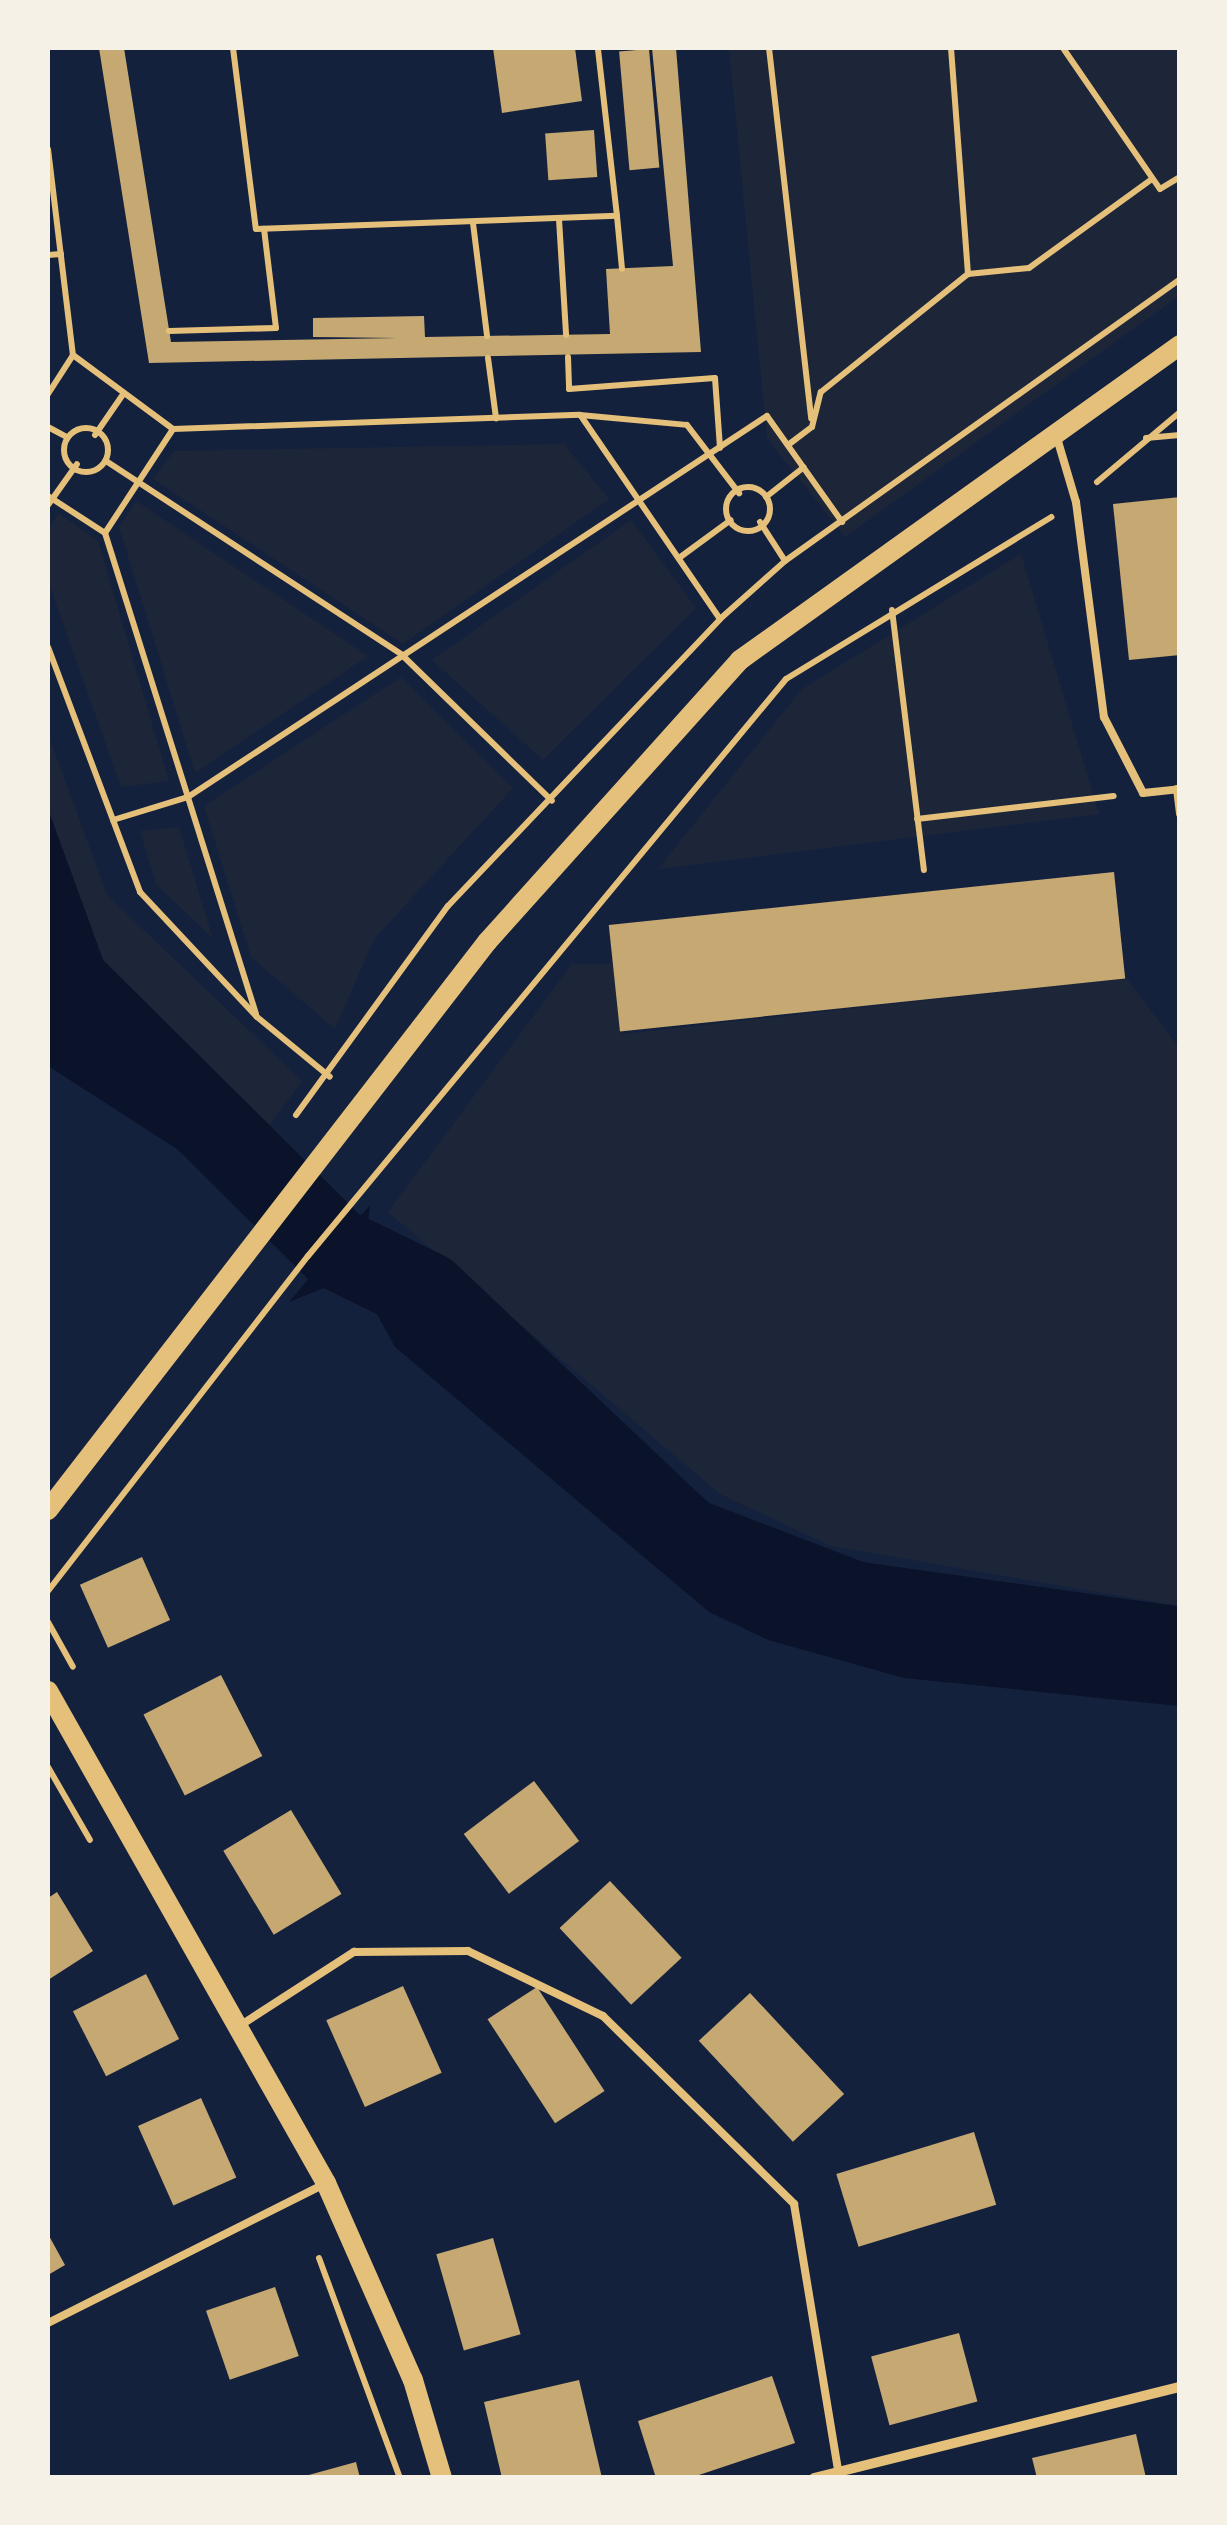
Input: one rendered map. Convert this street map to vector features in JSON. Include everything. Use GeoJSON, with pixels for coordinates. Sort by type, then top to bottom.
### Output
{"type":"FeatureCollection","features":[{"type":"Feature","properties":{"kind":"main road"},"geometry":{"type":"LineString","coordinates":[[48,1510],[261,1226],[487,942],[740,660],[1180,344]]}},
{"type":"Feature","properties":{"kind":"main road"},"geometry":{"type":"LineString","coordinates":[[48,1691],[241,2025],[326,2183],[413,2380],[442,2478]]}},
{"type":"Feature","properties":{"kind":"street"},"geometry":{"type":"LineString","coordinates":[[814,2478],[1180,2387]]}},
{"type":"Feature","properties":{"kind":"lane"},"geometry":{"type":"LineString","coordinates":[[1055,434],[1076,502],[1104,717],[1143,793],[1178,789],[1180,814]]}},
{"type":"Feature","properties":{"kind":"lane"},"geometry":{"type":"LineString","coordinates":[[241,2025],[354,1952],[468,1950],[603,2016],[794,2204],[838,2470]]}},
{"type":"Feature","properties":{"kind":"lane"},"geometry":{"type":"LineString","coordinates":[[48,2323],[326,2183]]}},
{"type":"Feature","properties":{"kind":"path"},"geometry":{"type":"LineString","coordinates":[[234,48],[256,229],[617,216]]}},
{"type":"Feature","properties":{"kind":"path"},"geometry":{"type":"LineString","coordinates":[[598,48],[622,268]]}},
{"type":"Feature","properties":{"kind":"path"},"geometry":{"type":"LineString","coordinates":[[769,48],[812,428]]}},
{"type":"Feature","properties":{"kind":"path"},"geometry":{"type":"LineString","coordinates":[[951,48],[968,274]]}},
{"type":"Feature","properties":{"kind":"path"},"geometry":{"type":"LineString","coordinates":[[1063,48],[1160,189],[1180,177]]}},
{"type":"Feature","properties":{"kind":"path"},"geometry":{"type":"LineString","coordinates":[[48,149],[73,355],[48,394]]}},
{"type":"Feature","properties":{"kind":"path"},"geometry":{"type":"LineString","coordinates":[[788,445],[812,428],[821,392],[968,274],[1029,268],[1152,179]]}},
{"type":"Feature","properties":{"kind":"path"},"geometry":{"type":"LineString","coordinates":[[559,219],[566,335]]}},
{"type":"Feature","properties":{"kind":"path"},"geometry":{"type":"LineString","coordinates":[[473,222],[487,336]]}},
{"type":"Feature","properties":{"kind":"path"},"geometry":{"type":"LineString","coordinates":[[169,331],[276,328],[264,229]]}},
{"type":"Feature","properties":{"kind":"path"},"geometry":{"type":"LineString","coordinates":[[48,256],[61,254]]}},
{"type":"Feature","properties":{"kind":"path"},"geometry":{"type":"LineString","coordinates":[[296,1115],[330,1077],[448,906],[720,619],[785,561],[1180,279]]}},
{"type":"Feature","properties":{"kind":"path"},"geometry":{"type":"LineString","coordinates":[[73,355],[174,428],[580,415],[687,425],[740,494]]}},
{"type":"Feature","properties":{"kind":"path"},"geometry":{"type":"LineString","coordinates":[[568,357],[569,389],[716,378],[720,448]]}},
{"type":"Feature","properties":{"kind":"path"},"geometry":{"type":"LineString","coordinates":[[488,358],[496,418]]}},
{"type":"Feature","properties":{"kind":"path"},"geometry":{"type":"LineString","coordinates":[[95,436],[124,392]]}},
{"type":"Feature","properties":{"kind":"path"},"geometry":{"type":"LineString","coordinates":[[48,1591],[308,1256],[786,679],[892,610],[1076,502],[1144,438],[1180,412]]}},
{"type":"Feature","properties":{"kind":"path"},"geometry":{"type":"LineString","coordinates":[[580,415],[720,619]]}},
{"type":"Feature","properties":{"kind":"path"},"geometry":{"type":"LineString","coordinates":[[113,820],[188,797],[767,416],[842,522]]}},
{"type":"Feature","properties":{"kind":"path"},"geometry":{"type":"LineString","coordinates":[[76,423],[114,448],[95,477],[58,452],[67,437],[76,423]]}},
{"type":"Feature","properties":{"kind":"path"},"geometry":{"type":"LineString","coordinates":[[48,427],[67,437]]}},
{"type":"Feature","properties":{"kind":"path"},"geometry":{"type":"LineString","coordinates":[[105,533],[174,428]]}},
{"type":"Feature","properties":{"kind":"path"},"geometry":{"type":"LineString","coordinates":[[1144,438],[1180,435]]}},
{"type":"Feature","properties":{"kind":"path"},"geometry":{"type":"LineString","coordinates":[[106,461],[402,655],[552,800]]}},
{"type":"Feature","properties":{"kind":"path"},"geometry":{"type":"LineString","coordinates":[[77,464],[49,500],[105,533],[257,1017]]}},
{"type":"Feature","properties":{"kind":"path"},"geometry":{"type":"LineString","coordinates":[[766,497],[804,467]]}},
{"type":"Feature","properties":{"kind":"path"},"geometry":{"type":"LineString","coordinates":[[755,482],[776,510],[742,536],[721,507],[740,494],[755,482]]}},
{"type":"Feature","properties":{"kind":"path"},"geometry":{"type":"LineString","coordinates":[[679,558],[731,520]]}},
{"type":"Feature","properties":{"kind":"path"},"geometry":{"type":"LineString","coordinates":[[760,522],[785,561]]}},
{"type":"Feature","properties":{"kind":"path"},"geometry":{"type":"LineString","coordinates":[[892,610],[924,870]]}},
{"type":"Feature","properties":{"kind":"path"},"geometry":{"type":"LineString","coordinates":[[48,648],[140,892],[257,1017],[330,1077]]}},
{"type":"Feature","properties":{"kind":"path"},"geometry":{"type":"LineString","coordinates":[[917,819],[1143,793]]}},
{"type":"Feature","properties":{"kind":"path"},"geometry":{"type":"LineString","coordinates":[[48,1767],[97,1853]]}},
{"type":"Feature","properties":{"kind":"path"},"geometry":{"type":"LineString","coordinates":[[317,2253],[400,2478]]}},
{"type":"Feature","properties":{"kind":"shaded area"},"geometry":{"type":"Polygon","coordinates":[[[729,48],[1179,48],[1179,296],[845,537],[767,438],[729,48]]]}},
{"type":"Feature","properties":{"kind":"shaded area"},"geometry":{"type":"Polygon","coordinates":[[[564,444],[609,499],[403,644],[153,479],[174,451],[564,444]]]}},
{"type":"Feature","properties":{"kind":"shaded area"},"geometry":{"type":"Polygon","coordinates":[[[136,501],[368,656],[195,773],[119,527],[136,501]]]}},
{"type":"Feature","properties":{"kind":"shaded area"},"geometry":{"type":"Polygon","coordinates":[[[58,513],[98,541],[169,781],[121,787],[48,581],[48,531],[58,513]]]}},
{"type":"Feature","properties":{"kind":"shaded area"},"geometry":{"type":"Polygon","coordinates":[[[631,520],[696,608],[543,760],[432,660],[631,520]]]}},
{"type":"Feature","properties":{"kind":"shaded area"},"geometry":{"type":"Polygon","coordinates":[[[1021,554],[1099,814],[658,869],[802,689],[1021,554]]]}},
{"type":"Feature","properties":{"kind":"shaded area"},"geometry":{"type":"Polygon","coordinates":[[[401,677],[513,788],[374,939],[335,1029],[251,957],[204,806],[401,677]]]}},
{"type":"Feature","properties":{"kind":"shaded area"},"geometry":{"type":"Polygon","coordinates":[[[48,734],[107,895],[302,1081],[262,1135],[201,1086],[105,965],[48,809],[48,734]]]}},
{"type":"Feature","properties":{"kind":"shaded area"},"geometry":{"type":"Polygon","coordinates":[[[48,809],[105,965],[252,1167],[225,1180],[48,1066],[48,809]]]}},
{"type":"Feature","properties":{"kind":"shaded area"},"geometry":{"type":"Polygon","coordinates":[[[179,827],[213,939],[156,884],[140,831],[179,827]]]}},
{"type":"Feature","properties":{"kind":"shaded area"},"geometry":{"type":"Polygon","coordinates":[[[572,964],[613,964],[622,1034],[1126,978],[1179,1047],[1179,1606],[831,1546],[720,1494],[388,1212],[572,964]]]}},
{"type":"Feature","properties":{"kind":"shaded area"},"geometry":{"type":"Polygon","coordinates":[[[370,1205],[365,1249],[714,1558],[852,1608],[1179,1651],[1179,1706],[904,1678],[768,1640],[709,1612],[395,1347],[363,1289],[339,1282],[289,1302],[370,1205]]]}},
{"type":"Feature","properties":{"kind":"building"},"geometry":{"type":"Polygon","coordinates":[[[99,48],[124,48],[171,342],[398,338],[313,337],[313,318],[424,316],[425,337],[610,334],[606,269],[673,266],[652,48],[676,48],[701,352],[149,363],[99,48]]]}},
{"type":"Feature","properties":{"kind":"building"},"geometry":{"type":"Polygon","coordinates":[[[493,48],[575,48],[582,101],[502,113],[493,48]]]}},
{"type":"Feature","properties":{"kind":"building"},"geometry":{"type":"Polygon","coordinates":[[[649,49],[659,168],[629,170],[619,52],[649,49]]]}},
{"type":"Feature","properties":{"kind":"building"},"geometry":{"type":"Polygon","coordinates":[[[594,130],[597,177],[548,180],[545,133],[594,130]]]}},
{"type":"Feature","properties":{"kind":"building"},"geometry":{"type":"Polygon","coordinates":[[[1180,497],[1180,655],[1129,660],[1113,504],[1180,497]]]}},
{"type":"Feature","properties":{"kind":"building"},"geometry":{"type":"Polygon","coordinates":[[[1114,872],[1125,978],[620,1032],[609,925],[1114,872]]]}},
{"type":"Feature","properties":{"kind":"building"},"geometry":{"type":"Polygon","coordinates":[[[142,1557],[170,1620],[108,1648],[80,1585],[142,1557]]]}},
{"type":"Feature","properties":{"kind":"building"},"geometry":{"type":"Polygon","coordinates":[[[221,1675],[262,1756],[185,1796],[143,1714],[221,1675]]]}},
{"type":"Feature","properties":{"kind":"building"},"geometry":{"type":"Polygon","coordinates":[[[534,1781],[579,1841],[509,1894],[464,1834],[534,1781]]]}},
{"type":"Feature","properties":{"kind":"building"},"geometry":{"type":"Polygon","coordinates":[[[291,1810],[341,1894],[274,1935],[223,1851],[291,1810]]]}},
{"type":"Feature","properties":{"kind":"building"},"geometry":{"type":"Polygon","coordinates":[[[610,1881],[682,1958],[631,2005],[560,1928],[610,1881]]]}},
{"type":"Feature","properties":{"kind":"building"},"geometry":{"type":"Polygon","coordinates":[[[57,1892],[93,1951],[48,1980],[48,1898],[57,1892]]]}},
{"type":"Feature","properties":{"kind":"building"},"geometry":{"type":"Polygon","coordinates":[[[146,1974],[179,2039],[106,2076],[73,2011],[146,1974]]]}},
{"type":"Feature","properties":{"kind":"building"},"geometry":{"type":"Polygon","coordinates":[[[403,1986],[442,2073],[365,2107],[326,2020],[403,1986]]]}},
{"type":"Feature","properties":{"kind":"building"},"geometry":{"type":"Polygon","coordinates":[[[537,1987],[605,2091],[555,2123],[488,2019],[537,1987]]]}},
{"type":"Feature","properties":{"kind":"building"},"geometry":{"type":"Polygon","coordinates":[[[750,1993],[844,2094],[793,2142],[699,2041],[750,1993]]]}},
{"type":"Feature","properties":{"kind":"building"},"geometry":{"type":"Polygon","coordinates":[[[201,2098],[236,2177],[173,2206],[138,2126],[201,2098]]]}},
{"type":"Feature","properties":{"kind":"building"},"geometry":{"type":"Polygon","coordinates":[[[974,2132],[996,2205],[859,2247],[836,2174],[974,2132]]]}},
{"type":"Feature","properties":{"kind":"building"},"geometry":{"type":"Polygon","coordinates":[[[48,2234],[65,2265],[48,2275],[48,2234]]]}},
{"type":"Feature","properties":{"kind":"building"},"geometry":{"type":"Polygon","coordinates":[[[493,2238],[521,2334],[464,2350],[436,2254],[493,2238]]]}},
{"type":"Feature","properties":{"kind":"building"},"geometry":{"type":"Polygon","coordinates":[[[275,2287],[299,2356],[230,2380],[206,2311],[275,2287]]]}},
{"type":"Feature","properties":{"kind":"building"},"geometry":{"type":"Polygon","coordinates":[[[959,2333],[977,2402],[889,2425],[871,2357],[959,2333]]]}},
{"type":"Feature","properties":{"kind":"building"},"geometry":{"type":"Polygon","coordinates":[[[772,2376],[795,2443],[690,2478],[656,2478],[638,2421],[772,2376]]]}},
{"type":"Feature","properties":{"kind":"building"},"geometry":{"type":"Polygon","coordinates":[[[579,2380],[602,2478],[502,2478],[484,2402],[579,2380]]]}},
{"type":"Feature","properties":{"kind":"building"},"geometry":{"type":"Polygon","coordinates":[[[1136,2434],[1146,2478],[1037,2478],[1032,2458],[1136,2434]]]}},
{"type":"Feature","properties":{"kind":"building"},"geometry":{"type":"Polygon","coordinates":[[[356,2462],[360,2478],[305,2478],[305,2476],[356,2462]]]}},
{"type":"Feature","properties":{"kind":"waterway"},"geometry":{"type":"LineString","coordinates":[[48,963],[335,1248],[427,1293],[686,1538],[853,1602],[1180,1648]]}}]}
